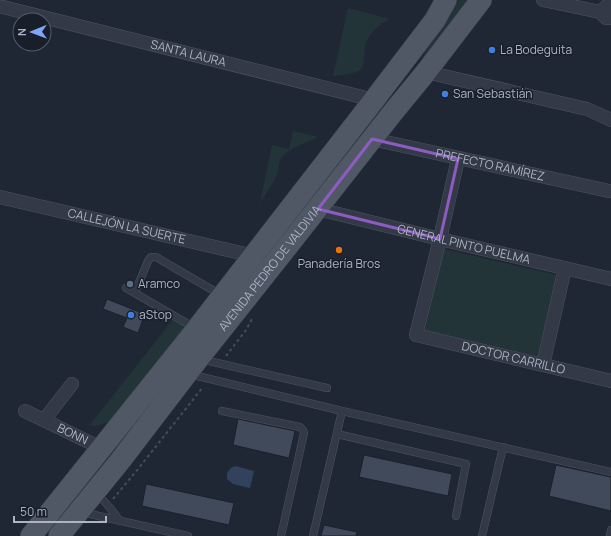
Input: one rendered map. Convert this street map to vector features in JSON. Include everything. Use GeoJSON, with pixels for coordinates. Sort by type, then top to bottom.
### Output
{"type":"FeatureCollection","features":[{"type":"Feature","properties":{"kind":"main road","name":"AVENIDA PEDRO DE VALDIVIA"},"geometry":{"type":"LineString","coordinates":[[31,536],[197,329],[313,180],[435,20],[446,0]]}},
{"type":"Feature","properties":{"kind":"main road","name":"AVENIDA PEDRO DE VALDIVIA"},"geometry":{"type":"LineString","coordinates":[[59,536],[125,455],[192,366],[318,209],[481,0]]}},
{"type":"Feature","properties":{"kind":"main road"},"geometry":{"type":"LineString","coordinates":[[313,180],[311,193],[318,209]]}},
{"type":"Feature","properties":{"kind":"street"},"geometry":{"type":"LineString","coordinates":[[543,0],[607,12]]}},
{"type":"Feature","properties":{"kind":"street","name":"SANTA LAURA"},"geometry":{"type":"LineString","coordinates":[[3,7],[374,100]]}},
{"type":"Feature","properties":{"kind":"street"},"geometry":{"type":"LineString","coordinates":[[426,72],[587,109],[611,120]]}},
{"type":"Feature","properties":{"kind":"street","name":"PREFECTO RAMÍREZ"},"geometry":{"type":"LineString","coordinates":[[372,140],[609,191]]}},
{"type":"Feature","properties":{"kind":"street"},"geometry":{"type":"LineString","coordinates":[[440,239],[458,158]]}},
{"type":"Feature","properties":{"kind":"street","name":"CALLEJÓN LA SUERTE"},"geometry":{"type":"LineString","coordinates":[[0,197],[254,256]]}},
{"type":"Feature","properties":{"kind":"street","name":"GENERAL PINTO PUELMA"},"geometry":{"type":"LineString","coordinates":[[318,209],[611,279]]}},
{"type":"Feature","properties":{"kind":"street","name":"DOCTOR CARRILLO"},"geometry":{"type":"LineString","coordinates":[[440,239],[416,335],[611,381]]}},
{"type":"Feature","properties":{"kind":"street"},"geometry":{"type":"LineString","coordinates":[[544,365],[565,268]]}},
{"type":"Feature","properties":{"kind":"street","name":"BONN"},"geometry":{"type":"LineString","coordinates":[[44,420],[72,384]]}},
{"type":"Feature","properties":{"kind":"street","name":"BONN"},"geometry":{"type":"LineString","coordinates":[[25,411],[101,448]]}},
{"type":"Feature","properties":{"kind":"lane"},"geometry":{"type":"LineString","coordinates":[[135,292],[148,261],[151,257],[156,257],[222,296]]}},
{"type":"Feature","properties":{"kind":"lane"},"geometry":{"type":"LineString","coordinates":[[126,288],[197,329]]}},
{"type":"Feature","properties":{"kind":"lane"},"geometry":{"type":"LineString","coordinates":[[192,366],[327,388]]}},
{"type":"Feature","properties":{"kind":"lane"},"geometry":{"type":"LineString","coordinates":[[192,366],[342,411],[611,472]]}},
{"type":"Feature","properties":{"kind":"lane"},"geometry":{"type":"LineString","coordinates":[[222,411],[300,427],[303,430],[304,434],[281,536]]}},
{"type":"Feature","properties":{"kind":"lane"},"geometry":{"type":"LineString","coordinates":[[313,536],[342,411]]}},
{"type":"Feature","properties":{"kind":"lane"},"geometry":{"type":"LineString","coordinates":[[336,434],[466,464],[456,516]]}},
{"type":"Feature","properties":{"kind":"lane"},"geometry":{"type":"LineString","coordinates":[[482,536],[503,447]]}},
{"type":"Feature","properties":{"kind":"lane"},"geometry":{"type":"LineString","coordinates":[[96,491],[120,521]]}},
{"type":"Feature","properties":{"kind":"lane"},"geometry":{"type":"LineString","coordinates":[[79,512],[188,536]]}},
{"type":"Feature","properties":{"kind":"lane"},"geometry":{"type":"LineString","coordinates":[[610,536],[611,530]]}},
{"type":"Feature","properties":{"kind":"highlighted area"},"geometry":{"type":"Polygon","coordinates":[[[372,139],[458,159],[440,239],[318,209],[372,139]]]}},
{"type":"Feature","properties":{"kind":"shaded area"},"geometry":{"type":"Polygon","coordinates":[[[459,0],[471,0],[416,76],[426,49],[459,0]]]}},
{"type":"Feature","properties":{"kind":"shaded area"},"geometry":{"type":"Polygon","coordinates":[[[348,8],[390,19],[378,27],[366,42],[364,49],[364,62],[360,70],[333,76],[348,8]]]}},
{"type":"Feature","properties":{"kind":"shaded area"},"geometry":{"type":"Polygon","coordinates":[[[293,131],[318,137],[293,148],[281,158],[276,177],[260,203],[272,145],[289,149],[293,131]]]}},
{"type":"Feature","properties":{"kind":"shaded area"},"geometry":{"type":"Polygon","coordinates":[[[444,249],[557,275],[538,356],[425,330],[444,249]]]}},
{"type":"Feature","properties":{"kind":"shaded area"},"geometry":{"type":"Polygon","coordinates":[[[174,318],[188,326],[109,422],[95,426],[90,425],[174,318]]]}},
{"type":"Feature","properties":{"kind":"water"},"geometry":{"type":"Polygon","coordinates":[[[235,466],[254,471],[250,488],[233,484],[227,479],[227,473],[235,466]]]}},
{"type":"Feature","properties":{"kind":"building","name":"aStop"},"geometry":{"type":"Polygon","coordinates":[[[107,299],[142,313],[140,318],[143,319],[138,333],[123,327],[127,318],[103,309],[107,299]]]}},
{"type":"Feature","properties":{"kind":"building"},"geometry":{"type":"Polygon","coordinates":[[[238,419],[295,431],[289,458],[233,445],[238,419]]]}},
{"type":"Feature","properties":{"kind":"building"},"geometry":{"type":"Polygon","coordinates":[[[364,455],[452,474],[448,496],[359,477],[364,455]]]}},
{"type":"Feature","properties":{"kind":"building"},"geometry":{"type":"Polygon","coordinates":[[[556,465],[611,477],[611,511],[549,496],[556,465]]]}},
{"type":"Feature","properties":{"kind":"building"},"geometry":{"type":"Polygon","coordinates":[[[146,484],[234,503],[229,525],[142,506],[146,484]]]}},
{"type":"Feature","properties":{"kind":"building"},"geometry":{"type":"Polygon","coordinates":[[[324,525],[357,532],[356,536],[321,536],[324,525]]]}},
{"type":"Feature","properties":{"kind":"place","name":"La Bodeguita"},"geometry":{"type":"Point","coordinates":[492,50]}},
{"type":"Feature","properties":{"kind":"place","name":"San Sebastián"},"geometry":{"type":"Point","coordinates":[445,94]}},
{"type":"Feature","properties":{"kind":"place","name":"Panadería Bros"},"geometry":{"type":"Point","coordinates":[339,250]}},
{"type":"Feature","properties":{"kind":"place","name":"Aramco"},"geometry":{"type":"Point","coordinates":[130,284]}},
{"type":"Feature","properties":{"kind":"place","name":"aStop"},"geometry":{"type":"Point","coordinates":[131,315]}}]}
